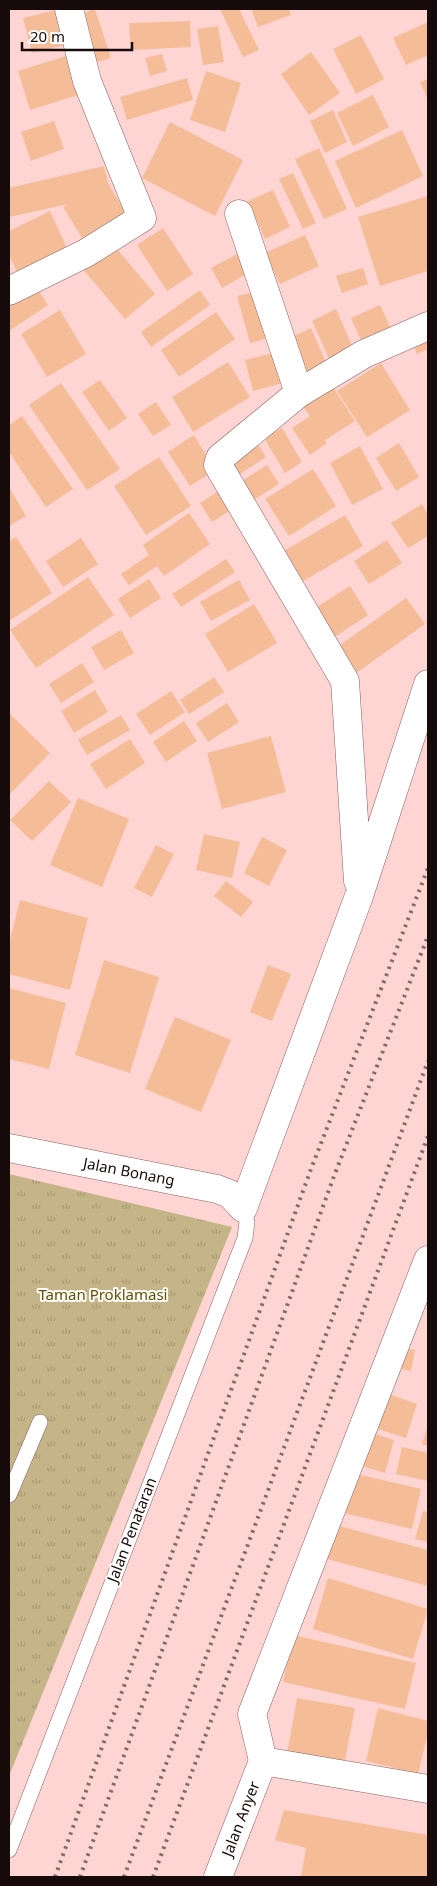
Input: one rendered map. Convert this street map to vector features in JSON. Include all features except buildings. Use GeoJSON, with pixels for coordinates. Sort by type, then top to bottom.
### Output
{"type":"FeatureCollection","features":[{"type":"Feature","properties":{"kind":"street"},"geometry":{"type":"LineString","coordinates":[[9,291],[86,253],[142,218],[88,81],[69,9]]}},
{"type":"Feature","properties":{"kind":"street"},"geometry":{"type":"LineString","coordinates":[[239,214],[299,393]]}},
{"type":"Feature","properties":{"kind":"street"},"geometry":{"type":"LineString","coordinates":[[359,896],[345,681],[218,465],[220,458],[299,393],[364,354],[428,326]]}},
{"type":"Feature","properties":{"kind":"street"},"geometry":{"type":"LineString","coordinates":[[243,1208],[359,896],[428,684]]}},
{"type":"Feature","properties":{"kind":"street","name":"Jalan Bonang"},"geometry":{"type":"LineString","coordinates":[[9,1148],[217,1189],[230,1194],[243,1208]]}},
{"type":"Feature","properties":{"kind":"street"},"geometry":{"type":"LineString","coordinates":[[428,1260],[252,1714],[263,1761],[428,1789]]}},
{"type":"Feature","properties":{"kind":"street","name":"Jalan Anyer"},"geometry":{"type":"LineString","coordinates":[[218,1877],[263,1761]]}},
{"type":"Feature","properties":{"kind":"lane","name":"Jalan Penataran"},"geometry":{"type":"LineString","coordinates":[[9,1850],[245,1238],[247,1222],[243,1208]]}},
{"type":"Feature","properties":{"kind":"lane"},"geometry":{"type":"LineString","coordinates":[[9,1495],[40,1422]]}},
{"type":"Feature","properties":{"kind":"green space","name":"Taman Proklamasi"},"geometry":{"type":"Polygon","coordinates":[[[9,1174],[232,1227],[9,1776],[9,1174]]]}},
{"type":"Feature","properties":{"kind":"railway"},"geometry":{"type":"LineString","coordinates":[[55,1877],[311,1169],[428,868]]}},
{"type":"Feature","properties":{"kind":"railway"},"geometry":{"type":"LineString","coordinates":[[80,1877],[334,1176],[428,936]]}},
{"type":"Feature","properties":{"kind":"railway"},"geometry":{"type":"LineString","coordinates":[[124,1877],[428,1061]]}},
{"type":"Feature","properties":{"kind":"railway"},"geometry":{"type":"LineString","coordinates":[[153,1877],[428,1136]]}}]}
